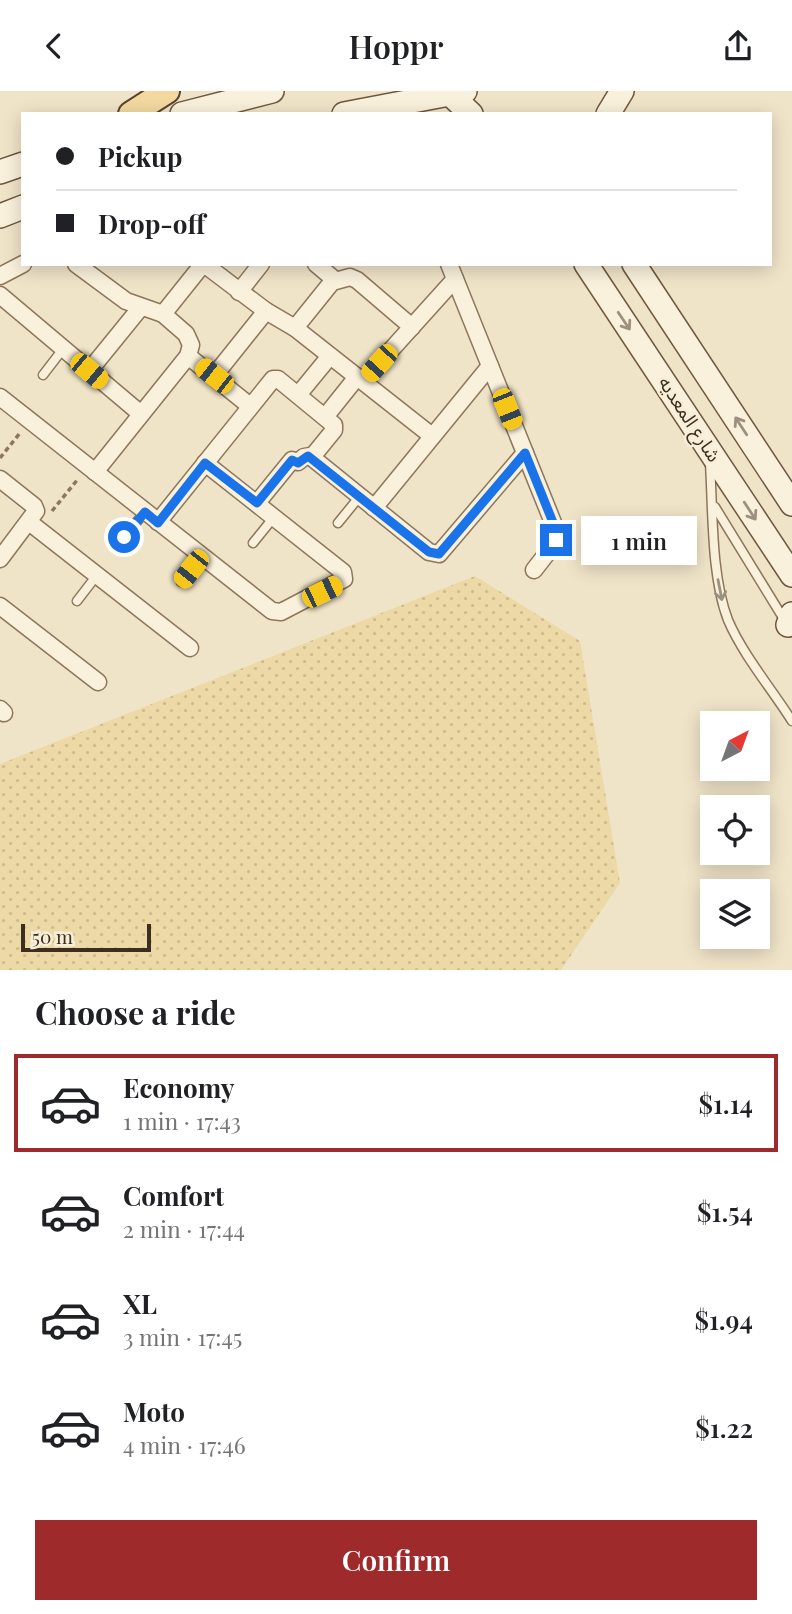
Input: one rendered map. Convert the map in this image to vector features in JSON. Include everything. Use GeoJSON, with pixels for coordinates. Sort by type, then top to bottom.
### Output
{"type":"FeatureCollection","features":[{"type":"Feature","properties":{"kind":"main road"},"geometry":{"type":"LineString","coordinates":[[134,112],[167,91]]}},
{"type":"Feature","properties":{"kind":"main road"},"geometry":{"type":"LineString","coordinates":[[190,112],[272,91]]}},
{"type":"Feature","properties":{"kind":"main road"},"geometry":{"type":"LineString","coordinates":[[609,112],[622,91]]}},
{"type":"Feature","properties":{"kind":"main road"},"geometry":{"type":"LineString","coordinates":[[354,112],[457,92],[470,112]]}},
{"type":"Feature","properties":{"kind":"main road"},"geometry":{"type":"LineString","coordinates":[[0,172],[21,165]]}},
{"type":"Feature","properties":{"kind":"main road"},"geometry":{"type":"LineString","coordinates":[[0,216],[21,208]]}},
{"type":"Feature","properties":{"kind":"main road","name":"شارع المعديه"},"geometry":{"type":"LineString","coordinates":[[587,266],[792,575]]}},
{"type":"Feature","properties":{"kind":"main road","name":"شارع المعديه"},"geometry":{"type":"LineString","coordinates":[[635,266],[792,504]]}},
{"type":"Feature","properties":{"kind":"main road"},"geometry":{"type":"LineString","coordinates":[[683,408],[716,388]]}},
{"type":"Feature","properties":{"kind":"street"},"geometry":{"type":"LineString","coordinates":[[0,276],[21,265]]}},
{"type":"Feature","properties":{"kind":"street"},"geometry":{"type":"LineString","coordinates":[[79,266],[126,301],[163,314],[190,339],[191,351],[141,414],[91,469]]}},
{"type":"Feature","properties":{"kind":"street"},"geometry":{"type":"LineString","coordinates":[[163,314],[201,266]]}},
{"type":"Feature","properties":{"kind":"street"},"geometry":{"type":"LineString","coordinates":[[206,266],[266,311],[295,328],[432,436]]}},
{"type":"Feature","properties":{"kind":"street"},"geometry":{"type":"LineString","coordinates":[[239,292],[259,266]]}},
{"type":"Feature","properties":{"kind":"street"},"geometry":{"type":"LineString","coordinates":[[323,266],[349,274],[412,327]]}},
{"type":"Feature","properties":{"kind":"street"},"geometry":{"type":"LineString","coordinates":[[325,417],[412,327],[452,272]]}},
{"type":"Feature","properties":{"kind":"street"},"geometry":{"type":"LineString","coordinates":[[452,272],[557,536],[555,543],[534,571]]}},
{"type":"Feature","properties":{"kind":"street"},"geometry":{"type":"LineString","coordinates":[[295,328],[349,274]]}},
{"type":"Feature","properties":{"kind":"street"},"geometry":{"type":"LineString","coordinates":[[0,295],[141,414]]}},
{"type":"Feature","properties":{"kind":"street"},"geometry":{"type":"LineString","coordinates":[[89,371],[141,307]]}},
{"type":"Feature","properties":{"kind":"street"},"geometry":{"type":"LineString","coordinates":[[214,376],[266,311]]}},
{"type":"Feature","properties":{"kind":"street"},"geometry":{"type":"LineString","coordinates":[[188,356],[250,405]]}},
{"type":"Feature","properties":{"kind":"street"},"geometry":{"type":"LineString","coordinates":[[298,395],[330,356]]}},
{"type":"Feature","properties":{"kind":"street"},"geometry":{"type":"LineString","coordinates":[[374,507],[490,366]]}},
{"type":"Feature","properties":{"kind":"street"},"geometry":{"type":"LineString","coordinates":[[158,523],[274,378],[334,425],[312,457]]}},
{"type":"Feature","properties":{"kind":"street"},"geometry":{"type":"LineString","coordinates":[[0,397],[272,611],[281,612],[342,582],[345,577],[343,572],[205,463]]}},
{"type":"Feature","properties":{"kind":"street"},"geometry":{"type":"LineString","coordinates":[[257,503],[292,460],[298,463],[306,456],[312,457],[429,552],[439,554],[525,453]]}},
{"type":"Feature","properties":{"kind":"street"},"geometry":{"type":"LineString","coordinates":[[0,479],[36,508],[34,525],[0,559]]}},
{"type":"Feature","properties":{"kind":"street"},"geometry":{"type":"LineString","coordinates":[[34,525],[190,648]]}},
{"type":"Feature","properties":{"kind":"street"},"geometry":{"type":"LineString","coordinates":[[3,615],[98,682]]}},
{"type":"Feature","properties":{"kind":"lane"},"geometry":{"type":"LineString","coordinates":[[43,375],[63,349]]}},
{"type":"Feature","properties":{"kind":"lane"},"geometry":{"type":"LineString","coordinates":[[709,449],[718,582],[729,621],[792,721]]}},
{"type":"Feature","properties":{"kind":"lane"},"geometry":{"type":"LineString","coordinates":[[338,523],[360,496]]}},
{"type":"Feature","properties":{"kind":"lane"},"geometry":{"type":"LineString","coordinates":[[713,504],[791,624]]}},
{"type":"Feature","properties":{"kind":"lane"},"geometry":{"type":"LineString","coordinates":[[124,537],[145,512]]}},
{"type":"Feature","properties":{"kind":"lane"},"geometry":{"type":"LineString","coordinates":[[253,543],[274,517]]}},
{"type":"Feature","properties":{"kind":"lane"},"geometry":{"type":"LineString","coordinates":[[181,582],[201,556]]}},
{"type":"Feature","properties":{"kind":"lane"},"geometry":{"type":"LineString","coordinates":[[77,601],[97,575]]}},
{"type":"Feature","properties":{"kind":"path"},"geometry":{"type":"LineString","coordinates":[[0,458],[30,420]]}},
{"type":"Feature","properties":{"kind":"path"},"geometry":{"type":"LineString","coordinates":[[34,525],[91,469]]}},
{"type":"Feature","properties":{"kind":"sand"},"geometry":{"type":"Polygon","coordinates":[[[475,576],[580,641],[620,883],[561,970],[0,970],[0,764],[475,576]]]}},
{"type":"Feature","properties":{"kind":"route"},"geometry":{"type":"LineString","coordinates":[[124,537],[145,512],[158,523],[205,463],[257,503],[292,460],[298,463],[308,456],[429,552],[439,554],[525,453],[556,530],[556,540]]}}]}
